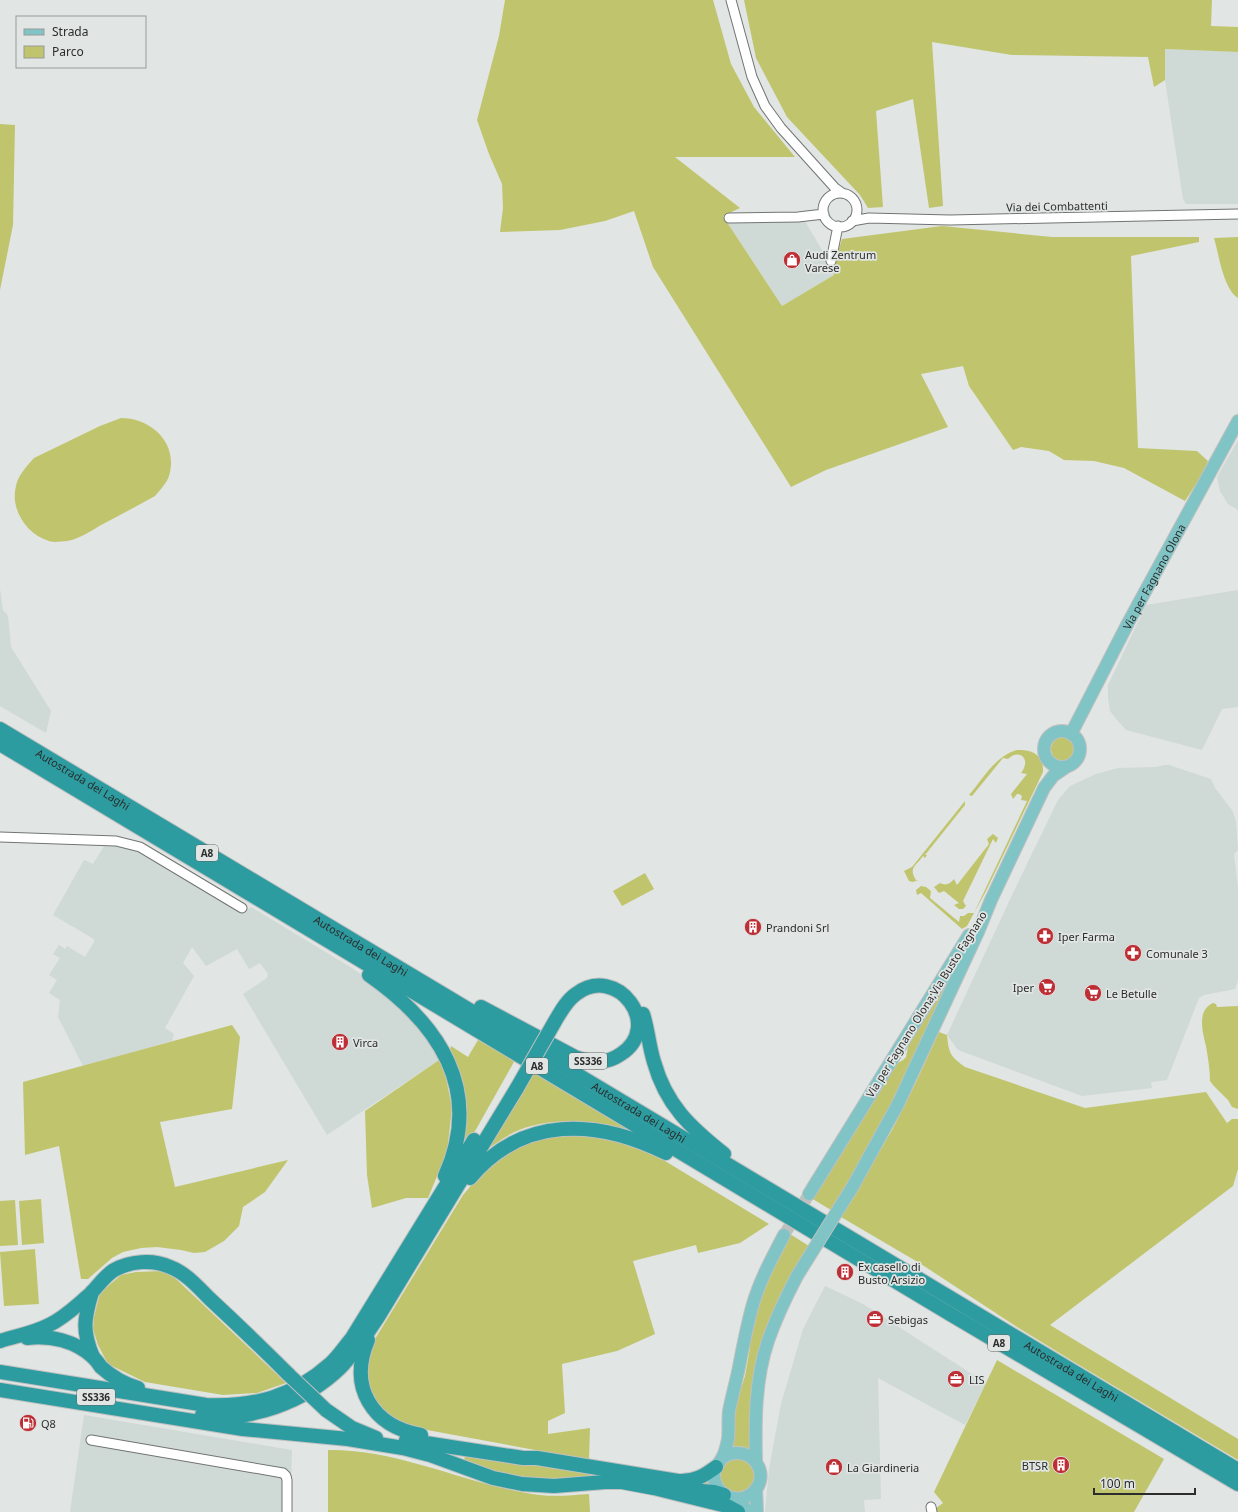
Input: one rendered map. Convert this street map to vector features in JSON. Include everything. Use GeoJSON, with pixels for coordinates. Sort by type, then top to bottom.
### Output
{"type":"FeatureCollection","features":[{"type":"Feature","properties":{"kind":"highway","name":"Autostrada dei Laghi"},"geometry":{"type":"LineString","coordinates":[[0,729],[1238,1470]]}},
{"type":"Feature","properties":{"kind":"highway","name":"Autostrada dei Laghi"},"geometry":{"type":"LineString","coordinates":[[0,744],[760,1201],[1238,1484]]}},
{"type":"Feature","properties":{"kind":"highway"},"geometry":{"type":"LineString","coordinates":[[313,931],[360,969],[391,990],[418,1016],[439,1044],[456,1083],[459,1098],[459,1122],[451,1163],[414,1239]]}},
{"type":"Feature","properties":{"kind":"highway","name":"SS336"},"geometry":{"type":"LineString","coordinates":[[413,976],[446,988],[574,1058],[589,1062],[603,1062],[615,1058],[626,1051],[634,1043],[638,1032],[636,1011],[630,1001],[622,993],[604,985],[595,985],[585,988],[566,1004],[551,1022]]}},
{"type":"Feature","properties":{"kind":"highway"},"geometry":{"type":"LineString","coordinates":[[537,1458],[525,1454],[407,1432],[393,1426],[379,1416],[368,1402],[364,1392],[360,1372],[363,1352],[378,1317],[444,1211],[551,1022],[560,1000],[571,988],[582,981],[593,978],[616,980],[626,987],[642,1008],[654,1062],[662,1085],[672,1103],[691,1127],[767,1187]]}},
{"type":"Feature","properties":{"kind":"highway"},"geometry":{"type":"LineString","coordinates":[[0,1342],[36,1337],[50,1337],[65,1340],[93,1357],[113,1377],[129,1385],[173,1400],[206,1405],[227,1406],[247,1404],[272,1398],[284,1393],[312,1378],[331,1363],[352,1338],[514,1085]]}},
{"type":"Feature","properties":{"kind":"highway"},"geometry":{"type":"LineString","coordinates":[[444,1211],[478,1169],[496,1152],[524,1137],[538,1132],[572,1128],[587,1129],[619,1135],[654,1147],[673,1156],[698,1172],[760,1201]]}},
{"type":"Feature","properties":{"kind":"highway"},"geometry":{"type":"LineString","coordinates":[[0,1342],[50,1325],[65,1315],[92,1292],[102,1280],[114,1270],[142,1262],[170,1266],[189,1279],[247,1333],[288,1375],[336,1418],[352,1428],[403,1448]]}},
{"type":"Feature","properties":{"kind":"highway"},"geometry":{"type":"LineString","coordinates":[[92,1292],[86,1314],[85,1326],[86,1337],[93,1357]]}},
{"type":"Feature","properties":{"kind":"highway","name":"SS336"},"geometry":{"type":"LineString","coordinates":[[0,1382],[205,1415],[249,1414],[275,1408],[294,1400],[316,1387],[339,1369],[360,1345],[378,1317]]}},
{"type":"Feature","properties":{"kind":"highway","name":"SS336"},"geometry":{"type":"LineString","coordinates":[[0,1372],[173,1400]]}},
{"type":"Feature","properties":{"kind":"highway"},"geometry":{"type":"LineString","coordinates":[[0,1390],[244,1429],[348,1439],[403,1448],[430,1455],[493,1478],[522,1484],[554,1486],[613,1481],[654,1488],[727,1506],[733,1502],[714,1492],[654,1488]]}},
{"type":"Feature","properties":{"kind":"highway"},"geometry":{"type":"LineString","coordinates":[[370,1435],[523,1458],[537,1458],[686,1482],[699,1479],[719,1462]]}},
{"type":"Feature","properties":{"kind":"main road","name":"Via per Fagnano Olona"},"geometry":{"type":"LineString","coordinates":[[1071,734],[1128,623],[1238,420]]}},
{"type":"Feature","properties":{"kind":"main road"},"geometry":{"type":"LineString","coordinates":[[991,900],[1044,788],[1053,776],[1073,764],[1080,751],[1078,741],[1071,734],[1061,732],[1051,735],[1045,744],[1045,754],[1055,766],[1066,767]]}},
{"type":"Feature","properties":{"kind":"main road"},"geometry":{"type":"LineString","coordinates":[[1044,788],[1047,758]]}},
{"type":"Feature","properties":{"kind":"main road","name":"Via per Fagnano Olona;Via Busto Fagnano"},"geometry":{"type":"LineString","coordinates":[[756,1462],[755,1435],[760,1379],[768,1342],[783,1304],[797,1276],[853,1186],[898,1104],[978,932],[991,900]]}},
{"type":"Feature","properties":{"kind":"main road","name":"Via per Fagnano Olona;Via Busto Fagnano"},"geometry":{"type":"LineString","coordinates":[[809,1194],[991,900]]}},
{"type":"Feature","properties":{"kind":"main road"},"geometry":{"type":"LineString","coordinates":[[749,1512],[733,1502],[719,1489],[715,1482],[714,1474],[728,1439],[729,1412],[752,1306],[768,1265],[784,1235]]}},
{"type":"Feature","properties":{"kind":"main road"},"geometry":{"type":"LineString","coordinates":[[719,1462],[730,1454],[737,1452],[744,1453],[756,1462],[761,1475],[756,1489],[757,1512]]}},
{"type":"Feature","properties":{"kind":"main road"},"geometry":{"type":"LineString","coordinates":[[733,1502],[748,1496],[756,1489]]}},
{"type":"Feature","properties":{"kind":"street","name":"Via dei Combattenti"},"geometry":{"type":"LineString","coordinates":[[731,0],[752,77],[765,106],[781,128],[835,188],[852,197],[857,207],[869,215],[877,218]]}},
{"type":"Feature","properties":{"kind":"street"},"geometry":{"type":"LineString","coordinates":[[825,177],[828,184],[827,200]]}},
{"type":"Feature","properties":{"kind":"street"},"geometry":{"type":"LineString","coordinates":[[831,261],[838,226],[828,221],[824,214],[824,205],[827,200],[835,194],[842,193]]}},
{"type":"Feature","properties":{"kind":"street"},"geometry":{"type":"LineString","coordinates":[[852,221],[856,215],[857,207]]}},
{"type":"Feature","properties":{"kind":"street"},"geometry":{"type":"LineString","coordinates":[[729,218],[798,217],[824,214]]}},
{"type":"Feature","properties":{"kind":"street","name":"Via dei Combattenti"},"geometry":{"type":"LineString","coordinates":[[838,226],[843,226],[852,221],[869,218],[950,220],[1238,214]]}},
{"type":"Feature","properties":{"kind":"street"},"geometry":{"type":"LineString","coordinates":[[0,837],[126,842],[140,848],[242,908]]}},
{"type":"Feature","properties":{"kind":"street"},"geometry":{"type":"LineString","coordinates":[[91,1440],[284,1473],[287,1480],[287,1512]]}},
{"type":"Feature","properties":{"kind":"shaded area"},"geometry":{"type":"Polygon","coordinates":[[[1165,49],[1238,52],[1238,204],[1186,204],[1183,199],[1165,80],[1165,49]]]}},
{"type":"Feature","properties":{"kind":"shaded area"},"geometry":{"type":"Polygon","coordinates":[[[802,216],[833,269],[834,275],[782,306],[726,220],[802,216]]]}},
{"type":"Feature","properties":{"kind":"shaded area"},"geometry":{"type":"Polygon","coordinates":[[[1238,440],[1238,510],[1228,504],[1220,491],[1217,477],[1238,440]]]}},
{"type":"Feature","properties":{"kind":"shaded area"},"geometry":{"type":"Polygon","coordinates":[[[0,589],[3,610],[8,616],[11,647],[51,711],[46,733],[0,706],[0,589]]]}},
{"type":"Feature","properties":{"kind":"shaded area"},"geometry":{"type":"Polygon","coordinates":[[[1238,590],[1238,707],[1222,709],[1202,750],[1126,730],[1110,711],[1108,685],[1146,605],[1238,590]]]}},
{"type":"Feature","properties":{"kind":"shaded area"},"geometry":{"type":"Polygon","coordinates":[[[1169,765],[1211,779],[1215,788],[1232,810],[1236,821],[1238,850],[1234,854],[1238,888],[1238,980],[1235,989],[1204,995],[1199,998],[1167,1080],[1151,1082],[1152,1088],[1082,1096],[958,1050],[947,1035],[1058,800],[1070,786],[1096,774],[1118,768],[1156,767],[1169,765]]]}},
{"type":"Feature","properties":{"kind":"shaded area"},"geometry":{"type":"Polygon","coordinates":[[[106,843],[127,846],[242,914],[251,907],[352,968],[400,1004],[442,1058],[327,1135],[243,994],[267,978],[268,974],[260,963],[249,969],[237,949],[206,966],[192,947],[183,963],[194,976],[165,1028],[174,1034],[172,1041],[83,1066],[58,1017],[60,1000],[49,993],[57,980],[49,975],[60,958],[53,954],[59,945],[65,949],[67,946],[85,957],[94,942],[94,939],[53,915],[84,860],[93,864],[106,843]]]}},
{"type":"Feature","properties":{"kind":"shaded area"},"geometry":{"type":"Polygon","coordinates":[[[825,1286],[863,1304],[986,1383],[965,1425],[878,1378],[881,1499],[864,1500],[865,1512],[765,1512],[769,1469],[781,1404],[803,1329],[825,1286]]]}},
{"type":"Feature","properties":{"kind":"shaded area"},"geometry":{"type":"Polygon","coordinates":[[[84,1415],[292,1450],[290,1512],[70,1512],[84,1415]]]}},
{"type":"Feature","properties":{"kind":"green space"},"geometry":{"type":"Polygon","coordinates":[[[505,0],[713,0],[731,64],[754,107],[795,157],[675,157],[740,208],[723,216],[782,306],[834,275],[833,269],[842,239],[942,226],[1052,237],[1199,237],[1199,242],[1131,256],[1138,448],[1197,451],[1208,461],[1204,472],[1185,501],[1124,468],[1094,461],[1064,460],[1049,451],[1021,447],[1013,450],[969,386],[963,366],[921,374],[948,427],[826,470],[791,487],[653,267],[634,211],[605,221],[560,230],[500,232],[503,208],[502,184],[477,120],[499,36],[505,0]]]}},
{"type":"Feature","properties":{"kind":"green space"},"geometry":{"type":"Polygon","coordinates":[[[744,0],[1212,0],[1211,26],[1238,27],[1238,52],[1165,49],[1165,80],[1154,87],[1148,57],[1012,55],[932,42],[943,206],[929,208],[913,99],[876,111],[883,207],[868,208],[860,195],[787,117],[756,58],[744,0]]]}},
{"type":"Feature","properties":{"kind":"green space"},"geometry":{"type":"Polygon","coordinates":[[[0,124],[15,125],[13,225],[0,290],[0,124]]]}},
{"type":"Feature","properties":{"kind":"green space"},"geometry":{"type":"Polygon","coordinates":[[[1238,237],[1238,298],[1233,293],[1225,279],[1214,238],[1238,237]]]}},
{"type":"Feature","properties":{"kind":"green space"},"geometry":{"type":"Polygon","coordinates":[[[121,418],[143,422],[160,435],[166,443],[170,453],[171,464],[169,476],[163,487],[155,496],[77,538],[67,541],[51,542],[33,533],[22,520],[15,503],[16,486],[23,471],[34,458],[100,426],[121,418]]]}},
{"type":"Feature","properties":{"kind":"green space"},"geometry":{"type":"Polygon","coordinates":[[[1063,737],[1072,740],[1075,749],[1072,758],[1063,761],[1054,758],[1051,749],[1054,740],[1063,737]]]}},
{"type":"Feature","properties":{"kind":"green space"},"geometry":{"type":"Polygon","coordinates":[[[1017,750],[1028,751],[1036,754],[1043,766],[1043,772],[986,891],[967,926],[962,929],[921,893],[917,895],[916,890],[921,886],[926,887],[931,891],[930,898],[959,922],[960,916],[964,916],[968,913],[974,913],[1027,801],[1021,800],[1022,796],[1019,794],[1017,794],[1013,799],[1011,794],[1027,774],[1021,773],[1024,768],[1025,760],[1020,755],[1012,756],[1008,759],[1003,758],[972,796],[969,795],[1002,757],[1017,750]]]}},
{"type":"Feature","properties":{"kind":"green space"},"geometry":{"type":"Polygon","coordinates":[[[965,801],[965,805],[925,855],[927,855],[925,858],[923,856],[914,867],[913,873],[916,880],[918,880],[913,882],[909,881],[904,871],[912,867],[965,801]]]}},
{"type":"Feature","properties":{"kind":"green space"},"geometry":{"type":"Polygon","coordinates":[[[993,834],[998,838],[996,843],[993,839],[963,901],[966,906],[963,909],[959,909],[954,905],[959,903],[944,891],[939,893],[934,887],[940,883],[948,884],[954,879],[957,885],[989,844],[987,839],[993,834]]]}},
{"type":"Feature","properties":{"kind":"green space"},"geometry":{"type":"Polygon","coordinates":[[[645,873],[654,889],[622,906],[613,891],[645,873]]]}},
{"type":"Feature","properties":{"kind":"green space"},"geometry":{"type":"Polygon","coordinates":[[[957,961],[892,1107],[831,1210],[811,1198],[891,1067],[906,1057],[910,1036],[957,961]]]}},
{"type":"Feature","properties":{"kind":"green space"},"geometry":{"type":"Polygon","coordinates":[[[1213,1003],[1216,1004],[1217,1007],[1238,1006],[1238,1109],[1232,1107],[1228,1100],[1210,1081],[1202,1023],[1204,1011],[1213,1003]]]}},
{"type":"Feature","properties":{"kind":"green space"},"geometry":{"type":"Polygon","coordinates":[[[232,1025],[240,1037],[232,1109],[160,1122],[175,1187],[288,1160],[265,1192],[243,1207],[239,1226],[224,1241],[205,1252],[194,1253],[157,1247],[141,1248],[123,1252],[112,1258],[88,1279],[81,1279],[59,1146],[25,1155],[23,1082],[232,1025]]]}},
{"type":"Feature","properties":{"kind":"green space"},"geometry":{"type":"Polygon","coordinates":[[[939,1032],[947,1035],[951,1054],[965,1067],[1085,1108],[1206,1092],[1227,1123],[1232,1119],[1238,1119],[1238,1169],[1233,1186],[1050,1325],[1238,1439],[1238,1460],[1074,1362],[1017,1327],[921,1264],[841,1217],[892,1130],[939,1032]]]}},
{"type":"Feature","properties":{"kind":"green space"},"geometry":{"type":"Polygon","coordinates":[[[478,1040],[515,1060],[456,1165],[449,1056],[451,1046],[468,1057],[478,1040]]]}},
{"type":"Feature","properties":{"kind":"green space"},"geometry":{"type":"Polygon","coordinates":[[[442,1058],[452,1108],[447,1152],[428,1198],[406,1198],[372,1208],[367,1175],[365,1111],[442,1058]]]}},
{"type":"Feature","properties":{"kind":"green space"},"geometry":{"type":"Polygon","coordinates":[[[534,1071],[570,1095],[629,1129],[568,1121],[543,1123],[519,1130],[507,1136],[485,1151],[534,1071]]]}},
{"type":"Feature","properties":{"kind":"green space"},"geometry":{"type":"Polygon","coordinates":[[[575,1133],[608,1138],[638,1148],[665,1161],[769,1224],[740,1243],[698,1253],[696,1245],[633,1261],[655,1334],[617,1351],[562,1364],[565,1413],[548,1421],[548,1434],[590,1428],[589,1460],[400,1425],[383,1415],[369,1395],[364,1357],[463,1195],[485,1169],[533,1138],[575,1133]]]}},
{"type":"Feature","properties":{"kind":"green space"},"geometry":{"type":"Polygon","coordinates":[[[41,1199],[44,1243],[22,1245],[19,1201],[41,1199]]]}},
{"type":"Feature","properties":{"kind":"green space"},"geometry":{"type":"Polygon","coordinates":[[[15,1200],[18,1245],[0,1246],[0,1201],[15,1200]]]}},
{"type":"Feature","properties":{"kind":"green space"},"geometry":{"type":"Polygon","coordinates":[[[790,1234],[809,1246],[779,1301],[750,1449],[732,1446],[737,1400],[745,1376],[750,1342],[756,1319],[754,1316],[759,1300],[772,1273],[770,1270],[790,1234]]]}},
{"type":"Feature","properties":{"kind":"green space"},"geometry":{"type":"Polygon","coordinates":[[[35,1249],[39,1304],[4,1306],[0,1252],[35,1249]]]}},
{"type":"Feature","properties":{"kind":"green space"},"geometry":{"type":"Polygon","coordinates":[[[162,1271],[175,1278],[286,1383],[257,1393],[223,1395],[145,1382],[108,1364],[98,1345],[93,1329],[94,1317],[100,1293],[121,1275],[136,1272],[162,1271]]]}},
{"type":"Feature","properties":{"kind":"green space"},"geometry":{"type":"Polygon","coordinates":[[[997,1360],[1164,1459],[1134,1512],[936,1512],[935,1509],[943,1503],[934,1492],[997,1360]]]}},
{"type":"Feature","properties":{"kind":"green space"},"geometry":{"type":"Polygon","coordinates":[[[328,1450],[355,1451],[382,1455],[487,1484],[540,1495],[559,1496],[589,1494],[590,1512],[328,1512],[328,1450]]]}},
{"type":"Feature","properties":{"kind":"green space"},"geometry":{"type":"Polygon","coordinates":[[[465,1455],[709,1478],[711,1487],[510,1478],[464,1461],[465,1455]]]}},
{"type":"Feature","properties":{"kind":"green space"},"geometry":{"type":"Polygon","coordinates":[[[737,1458],[747,1461],[752,1466],[755,1476],[752,1486],[747,1491],[737,1494],[727,1491],[722,1486],[719,1476],[722,1466],[727,1461],[737,1458]]]}},
{"type":"Feature","properties":{"kind":"tunnel"},"geometry":{"type":"LineString","coordinates":[[784,1235],[809,1194]]}},
{"type":"Feature","properties":{"kind":"place","name":"Audi Zentrum Varese"},"geometry":{"type":"Point","coordinates":[792,260]}},
{"type":"Feature","properties":{"kind":"place","name":"Prandoni Srl"},"geometry":{"type":"Point","coordinates":[753,927]}},
{"type":"Feature","properties":{"kind":"place","name":"Iper Farma"},"geometry":{"type":"Point","coordinates":[1045,936]}},
{"type":"Feature","properties":{"kind":"place","name":"Comunale 3"},"geometry":{"type":"Point","coordinates":[1133,953]}},
{"type":"Feature","properties":{"kind":"place","name":"Iper"},"geometry":{"type":"Point","coordinates":[1047,987]}},
{"type":"Feature","properties":{"kind":"place","name":"Le Betulle"},"geometry":{"type":"Point","coordinates":[1093,993]}},
{"type":"Feature","properties":{"kind":"place","name":"Virca"},"geometry":{"type":"Point","coordinates":[340,1042]}},
{"type":"Feature","properties":{"kind":"place","name":"Ex casello di Busto Arsizio"},"geometry":{"type":"Point","coordinates":[845,1272]}},
{"type":"Feature","properties":{"kind":"place","name":"Sebigas"},"geometry":{"type":"Point","coordinates":[875,1319]}},
{"type":"Feature","properties":{"kind":"place","name":"LIS"},"geometry":{"type":"Point","coordinates":[956,1379]}},
{"type":"Feature","properties":{"kind":"place","name":"Q8"},"geometry":{"type":"Point","coordinates":[28,1423]}},
{"type":"Feature","properties":{"kind":"place","name":"BTSR"},"geometry":{"type":"Point","coordinates":[1061,1465]}},
{"type":"Feature","properties":{"kind":"place","name":"La Giardineria"},"geometry":{"type":"Point","coordinates":[834,1467]}}]}
